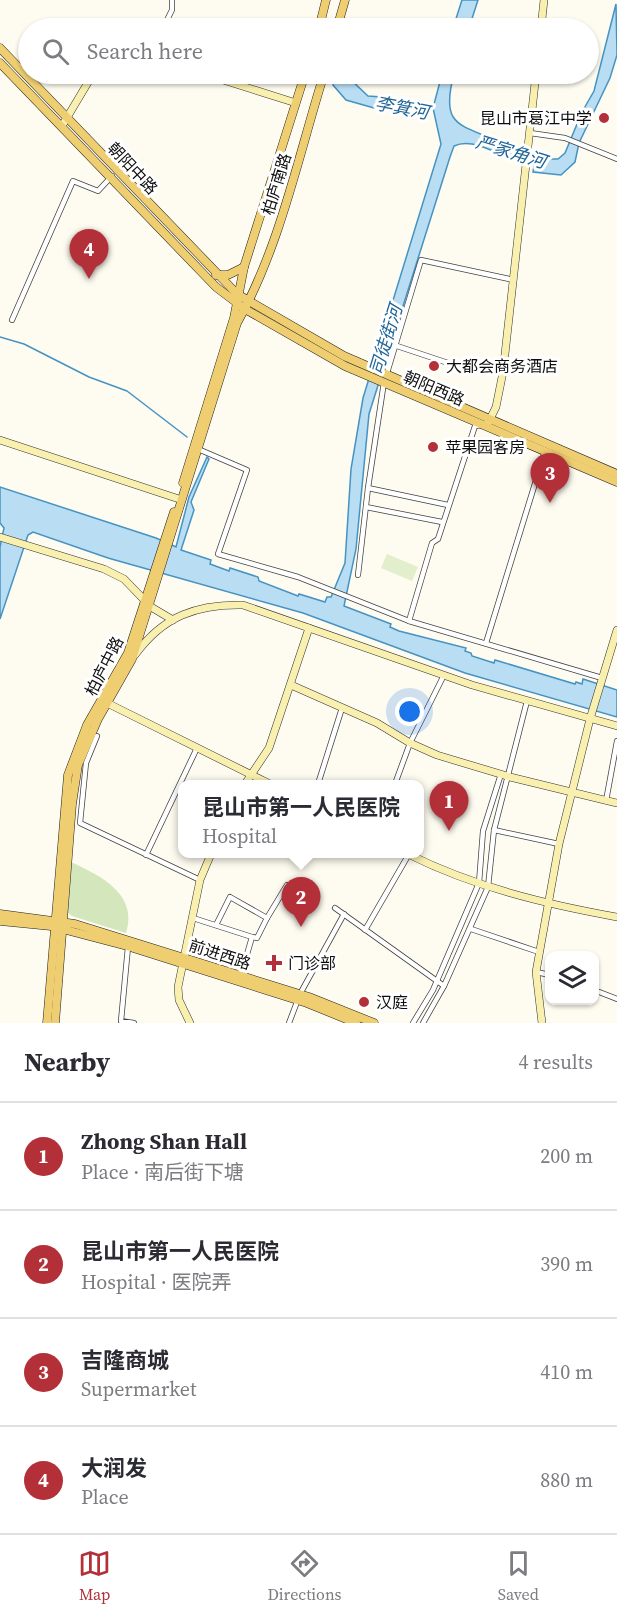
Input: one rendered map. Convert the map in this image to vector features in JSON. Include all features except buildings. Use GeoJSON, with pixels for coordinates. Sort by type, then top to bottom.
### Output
{"type":"FeatureCollection","features":[{"type":"Feature","properties":{"kind":"main road"},"geometry":{"type":"LineString","coordinates":[[322,18],[326,0]]}},
{"type":"Feature","properties":{"kind":"main road"},"geometry":{"type":"LineString","coordinates":[[340,18],[345,0]]}},
{"type":"Feature","properties":{"kind":"main road","name":"朝阳中路"},"geometry":{"type":"LineString","coordinates":[[0,48],[18,67]]}},
{"type":"Feature","properties":{"kind":"main road","name":"朝阳中路"},"geometry":{"type":"LineString","coordinates":[[0,63],[18,81]]}},
{"type":"Feature","properties":{"kind":"main road","name":"朝阳中路"},"geometry":{"type":"LineString","coordinates":[[21,84],[112,176],[216,287],[236,303],[248,305]]}},
{"type":"Feature","properties":{"kind":"main road","name":"朝阳中路"},"geometry":{"type":"LineString","coordinates":[[35,84],[216,275],[248,305]]}},
{"type":"Feature","properties":{"kind":"main road","name":"柏庐南路"},"geometry":{"type":"LineString","coordinates":[[237,294],[302,84]]}},
{"type":"Feature","properties":{"kind":"main road","name":"柏庐南路"},"geometry":{"type":"LineString","coordinates":[[248,305],[269,255],[321,84]]}},
{"type":"Feature","properties":{"kind":"main road"},"geometry":{"type":"LineString","coordinates":[[216,275],[228,275],[244,267]]}},
{"type":"Feature","properties":{"kind":"main road","name":"柏庐中路"},"geometry":{"type":"LineString","coordinates":[[171,532],[237,294]]}},
{"type":"Feature","properties":{"kind":"main road","name":"朝阳西路"},"geometry":{"type":"LineString","coordinates":[[248,305],[370,371],[617,474]]}},
{"type":"Feature","properties":{"kind":"main road","name":"柏庐中路"},"geometry":{"type":"LineString","coordinates":[[105,702],[132,659],[237,323],[248,305]]}},
{"type":"Feature","properties":{"kind":"main road","name":"朝阳西路"},"geometry":{"type":"LineString","coordinates":[[489,422],[545,451],[617,482]]}},
{"type":"Feature","properties":{"kind":"main road","name":"柏庐中路"},"geometry":{"type":"LineString","coordinates":[[48,1023],[78,765],[148,604]]}},
{"type":"Feature","properties":{"kind":"main road"},"geometry":{"type":"LineString","coordinates":[[0,914],[59,924]]}},
{"type":"Feature","properties":{"kind":"main road"},"geometry":{"type":"LineString","coordinates":[[0,921],[59,924]]}},
{"type":"Feature","properties":{"kind":"main road","name":"柏庐中路"},"geometry":{"type":"LineString","coordinates":[[55,1023],[59,924]]}},
{"type":"Feature","properties":{"kind":"main road","name":"前进西路"},"geometry":{"type":"LineString","coordinates":[[59,924],[185,960],[374,1023]]}},
{"type":"Feature","properties":{"kind":"main road","name":"前进西路"},"geometry":{"type":"LineString","coordinates":[[185,960],[242,975],[299,997],[356,1023]]}},
{"type":"Feature","properties":{"kind":"street"},"geometry":{"type":"LineString","coordinates":[[168,18],[172,10],[172,0]]}},
{"type":"Feature","properties":{"kind":"street"},"geometry":{"type":"LineString","coordinates":[[542,18],[544,0]]}},
{"type":"Feature","properties":{"kind":"street"},"geometry":{"type":"LineString","coordinates":[[62,126],[87,84]]}},
{"type":"Feature","properties":{"kind":"street"},"geometry":{"type":"LineString","coordinates":[[236,84],[296,103]]}},
{"type":"Feature","properties":{"kind":"street"},"geometry":{"type":"LineString","coordinates":[[409,621],[432,543],[438,539],[475,426],[489,422],[503,372],[535,84]]}},
{"type":"Feature","properties":{"kind":"street"},"geometry":{"type":"LineString","coordinates":[[530,133],[569,140],[617,159]]}},
{"type":"Feature","properties":{"kind":"street"},"geometry":{"type":"LineString","coordinates":[[12,320],[73,181],[98,191],[112,176]]}},
{"type":"Feature","properties":{"kind":"street"},"geometry":{"type":"LineString","coordinates":[[358,575],[384,376],[422,260],[515,280]]}},
{"type":"Feature","properties":{"kind":"street"},"geometry":{"type":"LineString","coordinates":[[394,345],[448,363],[503,372]]}},
{"type":"Feature","properties":{"kind":"street"},"geometry":{"type":"LineString","coordinates":[[0,440],[179,499]]}},
{"type":"Feature","properties":{"kind":"street"},"geometry":{"type":"LineString","coordinates":[[198,449],[247,470],[218,554],[329,588],[409,621],[602,678]]}},
{"type":"Feature","properties":{"kind":"street"},"geometry":{"type":"LineString","coordinates":[[486,643],[545,451]]}},
{"type":"Feature","properties":{"kind":"street"},"geometry":{"type":"LineString","coordinates":[[368,488],[448,505]]}},
{"type":"Feature","properties":{"kind":"street"},"geometry":{"type":"LineString","coordinates":[[366,507],[442,522]]}},
{"type":"Feature","properties":{"kind":"street"},"geometry":{"type":"LineString","coordinates":[[0,537],[104,569],[124,579],[148,604],[173,620]]}},
{"type":"Feature","properties":{"kind":"street"},"geometry":{"type":"LineString","coordinates":[[132,659],[143,645],[173,620],[193,609],[213,604],[243,605],[444,675],[617,726]]}},
{"type":"Feature","properties":{"kind":"street"},"geometry":{"type":"LineString","coordinates":[[247,780],[269,748],[309,628]]}},
{"type":"Feature","properties":{"kind":"street"},"geometry":{"type":"LineString","coordinates":[[542,1023],[536,972],[559,844],[590,719],[617,630]]}},
{"type":"Feature","properties":{"kind":"street"},"geometry":{"type":"LineString","coordinates":[[396,780],[410,743],[444,675]]}},
{"type":"Feature","properties":{"kind":"street"},"geometry":{"type":"LineString","coordinates":[[291,685],[377,723],[410,743],[510,777],[617,803]]}},
{"type":"Feature","properties":{"kind":"street"},"geometry":{"type":"LineString","coordinates":[[423,1023],[444,986],[488,887],[494,830],[510,777],[527,701]]}},
{"type":"Feature","properties":{"kind":"street"},"geometry":{"type":"LineString","coordinates":[[105,702],[262,780]]}},
{"type":"Feature","properties":{"kind":"street"},"geometry":{"type":"LineString","coordinates":[[319,780],[342,708]]}},
{"type":"Feature","properties":{"kind":"street"},"geometry":{"type":"LineString","coordinates":[[97,736],[86,764],[80,823],[200,880]]}},
{"type":"Feature","properties":{"kind":"street"},"geometry":{"type":"LineString","coordinates":[[606,801],[617,741]]}},
{"type":"Feature","properties":{"kind":"street"},"geometry":{"type":"LineString","coordinates":[[182,780],[197,748]]}},
{"type":"Feature","properties":{"kind":"street"},"geometry":{"type":"LineString","coordinates":[[413,1023],[436,980],[479,883],[480,843],[501,774]]}},
{"type":"Feature","properties":{"kind":"street"},"geometry":{"type":"LineString","coordinates":[[146,855],[178,788]]}},
{"type":"Feature","properties":{"kind":"street"},"geometry":{"type":"LineString","coordinates":[[494,830],[559,844]]}},
{"type":"Feature","properties":{"kind":"street"},"geometry":{"type":"LineString","coordinates":[[190,1023],[179,1000],[178,987],[200,880],[210,858]]}},
{"type":"Feature","properties":{"kind":"street"},"geometry":{"type":"LineString","coordinates":[[365,930],[407,858]]}},
{"type":"Feature","properties":{"kind":"street"},"geometry":{"type":"LineString","coordinates":[[419,858],[488,887],[549,904],[617,917]]}},
{"type":"Feature","properties":{"kind":"street"},"geometry":{"type":"LineString","coordinates":[[193,918],[257,938],[287,885]]}},
{"type":"Feature","properties":{"kind":"street"},"geometry":{"type":"LineString","coordinates":[[216,926],[230,897],[267,918]]}},
{"type":"Feature","properties":{"kind":"street"},"geometry":{"type":"LineString","coordinates":[[335,908],[444,986]]}},
{"type":"Feature","properties":{"kind":"street"},"geometry":{"type":"LineString","coordinates":[[289,1023],[299,997],[344,914]]}},
{"type":"Feature","properties":{"kind":"street"},"geometry":{"type":"LineString","coordinates":[[471,929],[539,952]]}},
{"type":"Feature","properties":{"kind":"street"},"geometry":{"type":"LineString","coordinates":[[242,975],[252,938]]}},
{"type":"Feature","properties":{"kind":"street"},"geometry":{"type":"LineString","coordinates":[[129,943],[121,1021],[134,1023]]}},
{"type":"Feature","properties":{"kind":"street"},"geometry":{"type":"LineString","coordinates":[[536,972],[545,974]]}},
{"type":"Feature","properties":{"kind":"street"},"geometry":{"type":"LineString","coordinates":[[599,992],[617,999]]}},
{"type":"Feature","properties":{"kind":"green space"},"geometry":{"type":"Polygon","coordinates":[[[387,554],[418,567],[412,581],[381,568],[387,554]]]}},
{"type":"Feature","properties":{"kind":"green space"},"geometry":{"type":"Polygon","coordinates":[[[71,862],[105,880],[122,897],[127,907],[126,933],[72,916],[67,912],[71,862]]]}},
{"type":"Feature","properties":{"kind":"water"},"geometry":{"type":"Polygon","coordinates":[[[462,0],[478,0],[472,18],[456,18],[462,0]]]}},
{"type":"Feature","properties":{"kind":"water"},"geometry":{"type":"Polygon","coordinates":[[[616,4],[617,55],[610,78],[579,143],[575,162],[561,175],[533,172],[535,159],[558,159],[565,153],[596,84],[599,84],[599,71],[616,4]]]}},
{"type":"Feature","properties":{"kind":"water"},"geometry":{"type":"Polygon","coordinates":[[[355,84],[368,96],[396,98],[411,106],[426,109],[425,113],[402,106],[374,108],[346,100],[333,85],[355,84]]]}},
{"type":"Feature","properties":{"kind":"water","name":"司徒街河"},"geometry":{"type":"Polygon","coordinates":[[[439,84],[452,84],[450,105],[452,115],[458,122],[466,128],[504,144],[499,153],[476,145],[460,144],[454,146],[450,157],[369,414],[356,549],[344,606],[391,624],[390,627],[399,631],[466,648],[465,651],[471,653],[472,656],[494,663],[495,660],[575,684],[576,682],[582,684],[583,679],[617,690],[617,717],[465,673],[303,613],[108,558],[33,532],[28,535],[0,619],[0,547],[4,528],[0,523],[0,487],[156,538],[176,547],[189,497],[207,457],[209,459],[191,502],[194,510],[181,550],[211,560],[210,564],[229,571],[230,568],[258,577],[259,581],[298,596],[299,594],[325,602],[327,597],[331,597],[345,563],[351,469],[363,398],[441,144],[433,108],[439,84]]]}},
{"type":"Feature","properties":{"kind":"waterway","name":"严家角河"},"geometry":{"type":"LineString","coordinates":[[496,150],[539,165]]}},
{"type":"Feature","properties":{"kind":"waterway"},"geometry":{"type":"LineString","coordinates":[[0,337],[24,344],[89,377],[127,391],[187,437]]}},
{"type":"Feature","properties":{"kind":"place","name":"昆山市葛江中学"},"geometry":{"type":"Point","coordinates":[604,118]}},
{"type":"Feature","properties":{"kind":"place","name":"大润发"},"geometry":{"type":"Point","coordinates":[89,279]}},
{"type":"Feature","properties":{"kind":"place","name":"大都会商务酒店"},"geometry":{"type":"Point","coordinates":[434,366]}},
{"type":"Feature","properties":{"kind":"place","name":"苹果园客房"},"geometry":{"type":"Point","coordinates":[433,447]}},
{"type":"Feature","properties":{"kind":"place","name":"吉隆商城"},"geometry":{"type":"Point","coordinates":[550,503]}},
{"type":"Feature","properties":{"kind":"place","name":"Zhong Shan Hall"},"geometry":{"type":"Point","coordinates":[449,831]}},
{"type":"Feature","properties":{"kind":"place","name":"昆山市第一人民医院"},"geometry":{"type":"Point","coordinates":[301,927]}},
{"type":"Feature","properties":{"kind":"place","name":"门诊部"},"geometry":{"type":"Point","coordinates":[274,963]}},
{"type":"Feature","properties":{"kind":"place","name":"汉庭"},"geometry":{"type":"Point","coordinates":[364,1002]}},
{"type":"Feature","properties":{"kind":"water label","name":"李箕河"},"geometry":{"type":"Point","coordinates":[402,108]}}]}
